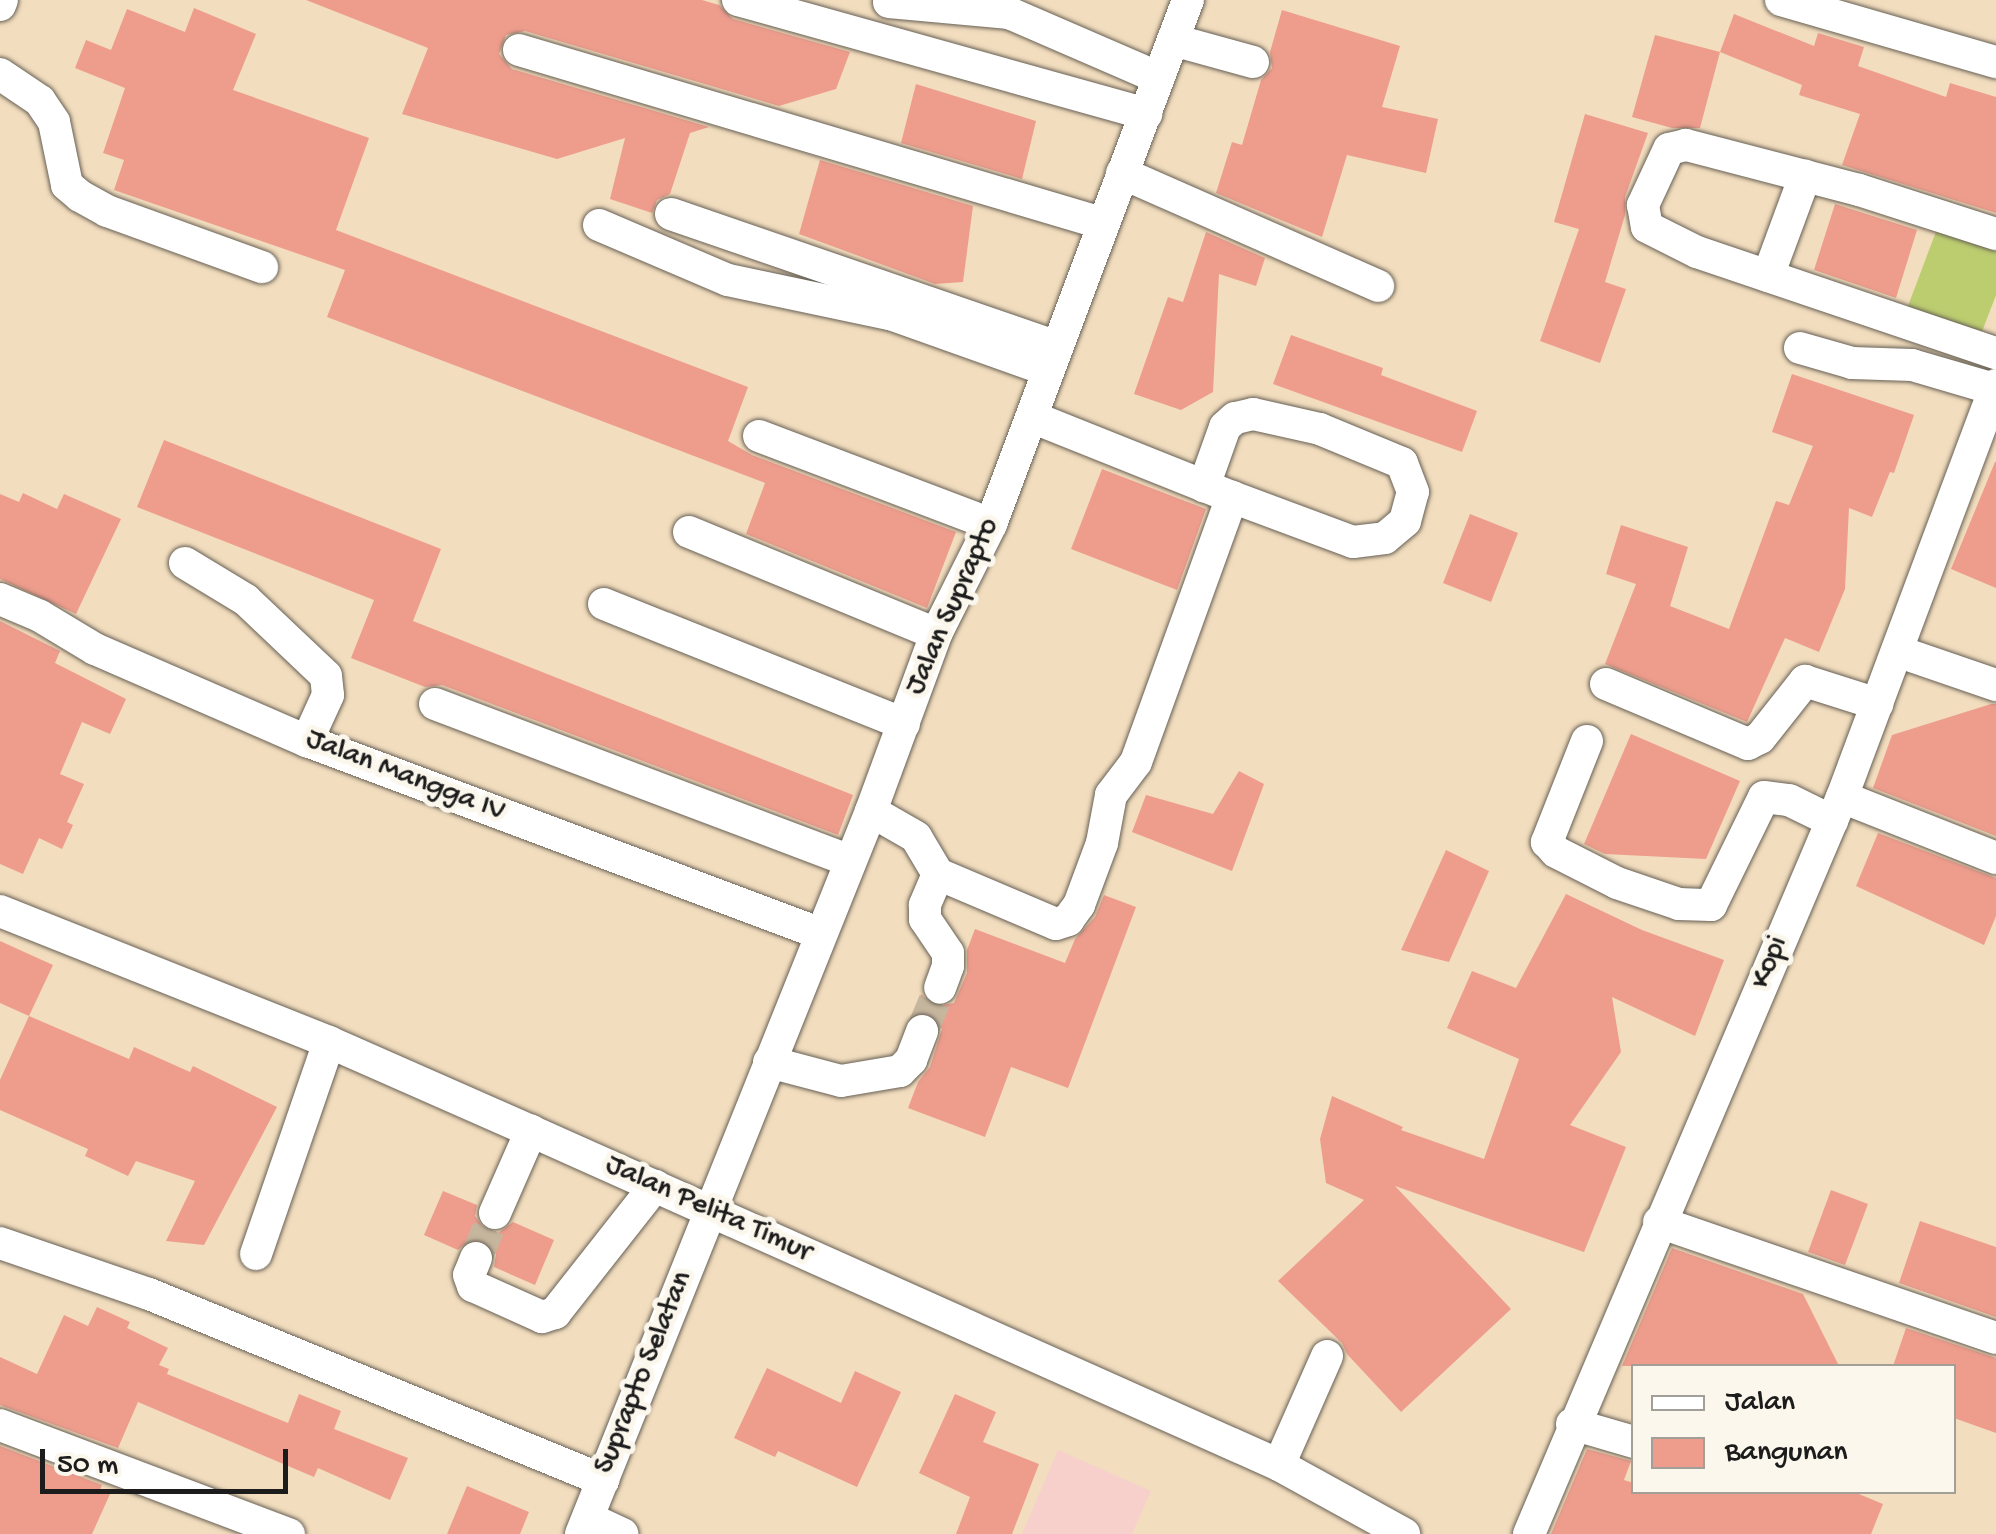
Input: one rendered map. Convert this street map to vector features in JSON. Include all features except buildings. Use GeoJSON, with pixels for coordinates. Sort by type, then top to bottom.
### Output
{"type":"FeatureCollection","features":[{"type":"Feature","properties":{"kind":"street"},"geometry":{"type":"LineString","coordinates":[[738,0],[1146,114]]}},
{"type":"Feature","properties":{"kind":"street","name":"Jalan Suprapto"},"geometry":{"type":"LineString","coordinates":[[709,1211],[871,810],[936,634],[991,524],[1188,0]]}},
{"type":"Feature","properties":{"kind":"street"},"geometry":{"type":"LineString","coordinates":[[1781,0],[1996,62]]}},
{"type":"Feature","properties":{"kind":"street"},"geometry":{"type":"LineString","coordinates":[[889,2],[1009,13],[1159,78]]}},
{"type":"Feature","properties":{"kind":"street"},"geometry":{"type":"LineString","coordinates":[[1174,40],[1253,62]]}},
{"type":"Feature","properties":{"kind":"street"},"geometry":{"type":"LineString","coordinates":[[519,50],[1101,223]]}},
{"type":"Feature","properties":{"kind":"street"},"geometry":{"type":"LineString","coordinates":[[0,74],[40,101],[54,122],[67,186],[80,196],[106,211],[262,267]]}},
{"type":"Feature","properties":{"kind":"street"},"geometry":{"type":"LineString","coordinates":[[1996,234],[1805,176],[1686,145],[1669,149],[1643,205],[1647,228],[1697,252],[1996,353]]}},
{"type":"Feature","properties":{"kind":"street"},"geometry":{"type":"LineString","coordinates":[[1122,173],[1378,286]]}},
{"type":"Feature","properties":{"kind":"street"},"geometry":{"type":"LineString","coordinates":[[1768,276],[1805,176]]}},
{"type":"Feature","properties":{"kind":"street"},"geometry":{"type":"LineString","coordinates":[[672,214],[1051,358]]}},
{"type":"Feature","properties":{"kind":"street"},"geometry":{"type":"LineString","coordinates":[[599,225],[728,280],[890,314],[1051,358]]}},
{"type":"Feature","properties":{"kind":"street"},"geometry":{"type":"LineString","coordinates":[[1800,348],[1852,364],[1912,365],[1995,387]]}},
{"type":"Feature","properties":{"kind":"street","name":"Kopi"},"geometry":{"type":"LineString","coordinates":[[1529,1534],[1572,1424],[1838,809],[1897,651],[1986,444],[1995,387]]}},
{"type":"Feature","properties":{"kind":"street"},"geometry":{"type":"LineString","coordinates":[[871,810],[916,837],[938,874],[1056,924],[1068,920],[1079,905],[1102,843],[1110,795],[1136,762],[1218,492],[1225,428],[1235,418],[1253,414],[1320,429],[1402,463],[1413,492],[1405,521],[1375,541],[1353,542],[1218,492],[1032,417]]}},
{"type":"Feature","properties":{"kind":"street"},"geometry":{"type":"LineString","coordinates":[[759,436],[991,524]]}},
{"type":"Feature","properties":{"kind":"street"},"geometry":{"type":"LineString","coordinates":[[689,532],[936,634]]}},
{"type":"Feature","properties":{"kind":"street"},"geometry":{"type":"LineString","coordinates":[[185,563],[246,600],[326,676],[328,695],[307,741]]}},
{"type":"Feature","properties":{"kind":"street","name":"Jalan Mangga IV"},"geometry":{"type":"LineString","coordinates":[[0,599],[40,616],[95,649],[307,741],[819,933]]}},
{"type":"Feature","properties":{"kind":"street"},"geometry":{"type":"LineString","coordinates":[[604,604],[904,724]]}},
{"type":"Feature","properties":{"kind":"street"},"geometry":{"type":"LineString","coordinates":[[1897,651],[1996,686]]}},
{"type":"Feature","properties":{"kind":"street"},"geometry":{"type":"LineString","coordinates":[[1606,684],[1748,744],[1760,738],[1806,680],[1877,704]]}},
{"type":"Feature","properties":{"kind":"street"},"geometry":{"type":"LineString","coordinates":[[436,704],[850,861]]}},
{"type":"Feature","properties":{"kind":"street"},"geometry":{"type":"LineString","coordinates":[[1587,741],[1547,842],[1556,852],[1617,883],[1664,898],[1712,905],[1764,797],[1838,809],[1996,858]]}},
{"type":"Feature","properties":{"kind":"street"},"geometry":{"type":"LineString","coordinates":[[938,874],[925,905],[925,919],[948,952],[948,966],[940,988]]}},
{"type":"Feature","properties":{"kind":"street","name":"Jalan Pelita Timur"},"geometry":{"type":"LineString","coordinates":[[0,911],[329,1042],[531,1130],[1279,1465],[1404,1534]]}},
{"type":"Feature","properties":{"kind":"street"},"geometry":{"type":"LineString","coordinates":[[769,1062],[841,1081],[900,1071],[911,1060],[922,1031]]}},
{"type":"Feature","properties":{"kind":"street"},"geometry":{"type":"LineString","coordinates":[[256,1254],[329,1042]]}},
{"type":"Feature","properties":{"kind":"street"},"geometry":{"type":"LineString","coordinates":[[495,1214],[531,1130]]}},
{"type":"Feature","properties":{"kind":"street"},"geometry":{"type":"LineString","coordinates":[[476,1258],[469,1275],[473,1286],[542,1317],[555,1313],[655,1186]]}},
{"type":"Feature","properties":{"kind":"street","name":"Suprapto Selatan"},"geometry":{"type":"LineString","coordinates":[[584,1526],[709,1211]]}},
{"type":"Feature","properties":{"kind":"street"},"geometry":{"type":"LineString","coordinates":[[1659,1222],[1996,1338]]}},
{"type":"Feature","properties":{"kind":"street"},"geometry":{"type":"LineString","coordinates":[[0,1243],[149,1294],[603,1480]]}},
{"type":"Feature","properties":{"kind":"street"},"geometry":{"type":"LineString","coordinates":[[1279,1465],[1327,1356]]}},
{"type":"Feature","properties":{"kind":"street"},"geometry":{"type":"LineString","coordinates":[[1572,1424],[1631,1441]]}},
{"type":"Feature","properties":{"kind":"street"},"geometry":{"type":"LineString","coordinates":[[0,1425],[289,1534]]}},
{"type":"Feature","properties":{"kind":"street"},"geometry":{"type":"LineString","coordinates":[[584,1526],[622,1534]]}},
{"type":"Feature","properties":{"kind":"shaded area"},"geometry":{"type":"Polygon","coordinates":[[[1058,1450],[1151,1491],[1132,1534],[1022,1534],[1058,1450]]]}},
{"type":"Feature","properties":{"kind":"green space"},"geometry":{"type":"Polygon","coordinates":[[[1937,229],[1996,251],[1996,295],[1978,342],[1905,314],[1937,229]]]}},
{"type":"Feature","properties":{"kind":"tunnel"},"geometry":{"type":"LineString","coordinates":[[922,1031],[940,988]]}},
{"type":"Feature","properties":{"kind":"tunnel"},"geometry":{"type":"LineString","coordinates":[[476,1258],[495,1213]]}}]}
